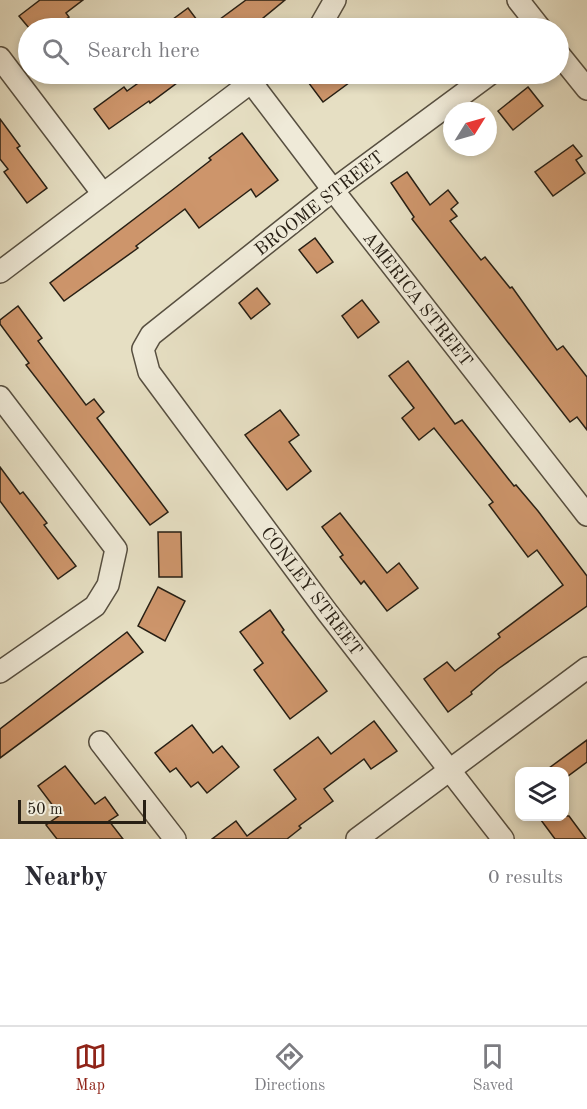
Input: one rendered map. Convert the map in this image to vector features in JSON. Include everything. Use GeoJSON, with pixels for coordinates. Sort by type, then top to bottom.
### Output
{"type":"FeatureCollection","features":[{"type":"Feature","properties":{"kind":"street"},"geometry":{"type":"LineString","coordinates":[[325,18],[335,0]]}},
{"type":"Feature","properties":{"kind":"street"},"geometry":{"type":"LineString","coordinates":[[518,0],[532,18]]}},
{"type":"Feature","properties":{"kind":"street"},"geometry":{"type":"LineString","coordinates":[[0,58],[18,82]]}},
{"type":"Feature","properties":{"kind":"street"},"geometry":{"type":"LineString","coordinates":[[569,67],[587,89]]}},
{"type":"Feature","properties":{"kind":"street"},"geometry":{"type":"LineString","coordinates":[[20,84],[103,194]]}},
{"type":"Feature","properties":{"kind":"street"},"geometry":{"type":"LineString","coordinates":[[0,272],[249,84]]}},
{"type":"Feature","properties":{"kind":"street","name":"AMERICA STREET"},"geometry":{"type":"LineString","coordinates":[[261,84],[333,190],[587,515]]}},
{"type":"Feature","properties":{"kind":"street","name":"BROOME STREET"},"geometry":{"type":"LineString","coordinates":[[151,335],[333,190],[476,84]]}},
{"type":"Feature","properties":{"kind":"street","name":"CONLEY STREET"},"geometry":{"type":"LineString","coordinates":[[151,335],[143,350],[149,372],[327,612],[503,839]]}},
{"type":"Feature","properties":{"kind":"street"},"geometry":{"type":"LineString","coordinates":[[0,397],[116,549],[108,585],[95,606],[0,672]]}},
{"type":"Feature","properties":{"kind":"street"},"geometry":{"type":"LineString","coordinates":[[357,839],[587,668]]}},
{"type":"Feature","properties":{"kind":"street"},"geometry":{"type":"LineString","coordinates":[[100,742],[175,839]]}},
{"type":"Feature","properties":{"kind":"building"},"geometry":{"type":"Polygon","coordinates":[[[40,0],[83,0],[66,13],[68,18],[21,18],[19,16],[40,0]]]}},
{"type":"Feature","properties":{"kind":"building"},"geometry":{"type":"Polygon","coordinates":[[[246,0],[285,0],[263,18],[222,18],[246,0]]]}},
{"type":"Feature","properties":{"kind":"building"},"geometry":{"type":"Polygon","coordinates":[[[188,8],[196,18],[174,18],[188,8]]]}},
{"type":"Feature","properties":{"kind":"building"},"geometry":{"type":"Polygon","coordinates":[[[137,84],[176,84],[109,129],[94,109],[124,87],[127,91],[137,84]]]}},
{"type":"Feature","properties":{"kind":"building"},"geometry":{"type":"Polygon","coordinates":[[[310,84],[347,84],[323,102],[310,84]]]}},
{"type":"Feature","properties":{"kind":"building"},"geometry":{"type":"Polygon","coordinates":[[[528,87],[543,106],[513,130],[498,111],[528,87]]]}},
{"type":"Feature","properties":{"kind":"building"},"geometry":{"type":"Polygon","coordinates":[[[0,119],[20,146],[17,148],[47,188],[27,203],[4,172],[8,169],[0,159],[0,119]]]}},
{"type":"Feature","properties":{"kind":"building"},"geometry":{"type":"Polygon","coordinates":[[[242,133],[278,180],[256,197],[251,189],[199,228],[185,209],[136,246],[138,248],[64,301],[50,283],[211,160],[209,158],[242,133]]]}},
{"type":"Feature","properties":{"kind":"building"},"geometry":{"type":"Polygon","coordinates":[[[573,145],[582,156],[576,160],[585,173],[553,196],[535,172],[573,145]]]}},
{"type":"Feature","properties":{"kind":"building"},"geometry":{"type":"Polygon","coordinates":[[[407,172],[430,205],[448,190],[458,203],[451,209],[457,216],[450,221],[481,260],[485,257],[510,288],[512,287],[557,350],[563,346],[587,377],[587,430],[577,417],[570,422],[412,219],[414,217],[391,183],[407,172]]]}},
{"type":"Feature","properties":{"kind":"building"},"geometry":{"type":"Polygon","coordinates":[[[315,238],[333,262],[317,273],[299,250],[315,238]]]}},
{"type":"Feature","properties":{"kind":"building"},"geometry":{"type":"Polygon","coordinates":[[[257,288],[270,304],[251,319],[239,303],[257,288]]]}},
{"type":"Feature","properties":{"kind":"building"},"geometry":{"type":"Polygon","coordinates":[[[362,300],[379,322],[358,338],[342,316],[362,300]]]}},
{"type":"Feature","properties":{"kind":"building"},"geometry":{"type":"Polygon","coordinates":[[[18,306],[42,338],[38,341],[86,405],[94,399],[104,412],[97,418],[168,512],[150,525],[26,365],[29,363],[0,324],[0,320],[18,306]]]}},
{"type":"Feature","properties":{"kind":"building"},"geometry":{"type":"Polygon","coordinates":[[[408,361],[455,424],[462,420],[514,486],[516,485],[538,511],[587,576],[587,606],[498,669],[471,692],[472,694],[448,712],[424,679],[447,662],[455,671],[500,637],[498,634],[563,585],[537,550],[528,557],[489,505],[493,502],[434,428],[419,440],[402,418],[414,408],[389,376],[408,361]]]}},
{"type":"Feature","properties":{"kind":"building"},"geometry":{"type":"Polygon","coordinates":[[[280,410],[299,435],[289,442],[311,471],[287,490],[245,435],[280,410]]]}},
{"type":"Feature","properties":{"kind":"building"},"geometry":{"type":"Polygon","coordinates":[[[0,467],[20,494],[23,492],[47,523],[44,525],[76,566],[58,579],[0,501],[0,467]]]}},
{"type":"Feature","properties":{"kind":"building"},"geometry":{"type":"Polygon","coordinates":[[[340,513],[387,573],[399,563],[418,588],[387,611],[364,581],[361,584],[340,557],[343,555],[322,527],[340,513]]]}},
{"type":"Feature","properties":{"kind":"building"},"geometry":{"type":"Polygon","coordinates":[[[158,532],[181,532],[182,577],[159,577],[158,532]]]}},
{"type":"Feature","properties":{"kind":"building"},"geometry":{"type":"Polygon","coordinates":[[[158,587],[185,601],[165,641],[138,626],[158,587]]]}},
{"type":"Feature","properties":{"kind":"building"},"geometry":{"type":"Polygon","coordinates":[[[270,610],[284,630],[282,632],[327,691],[290,719],[254,670],[263,663],[240,632],[270,610]]]}},
{"type":"Feature","properties":{"kind":"building"},"geometry":{"type":"Polygon","coordinates":[[[127,632],[143,652],[0,758],[0,729],[127,632]]]}},
{"type":"Feature","properties":{"kind":"building"},"geometry":{"type":"Polygon","coordinates":[[[374,721],[397,751],[371,769],[364,759],[324,789],[333,801],[299,826],[301,828],[287,839],[212,839],[236,821],[247,836],[296,799],[274,770],[318,737],[331,754],[374,721]]]}},
{"type":"Feature","properties":{"kind":"building"},"geometry":{"type":"Polygon","coordinates":[[[192,725],[213,753],[222,746],[239,767],[207,793],[198,782],[191,787],[176,768],[170,772],[155,753],[192,725]]]}},
{"type":"Feature","properties":{"kind":"building"},"geometry":{"type":"Polygon","coordinates":[[[587,740],[587,762],[569,775],[569,767],[550,767],[587,740]]]}},
{"type":"Feature","properties":{"kind":"building"},"geometry":{"type":"Polygon","coordinates":[[[65,766],[95,804],[105,797],[118,815],[109,821],[123,839],[57,839],[46,825],[60,815],[38,786],[65,766]]]}},
{"type":"Feature","properties":{"kind":"building"},"geometry":{"type":"Polygon","coordinates":[[[569,816],[586,839],[555,839],[542,821],[569,821],[569,816]]]}}]}
